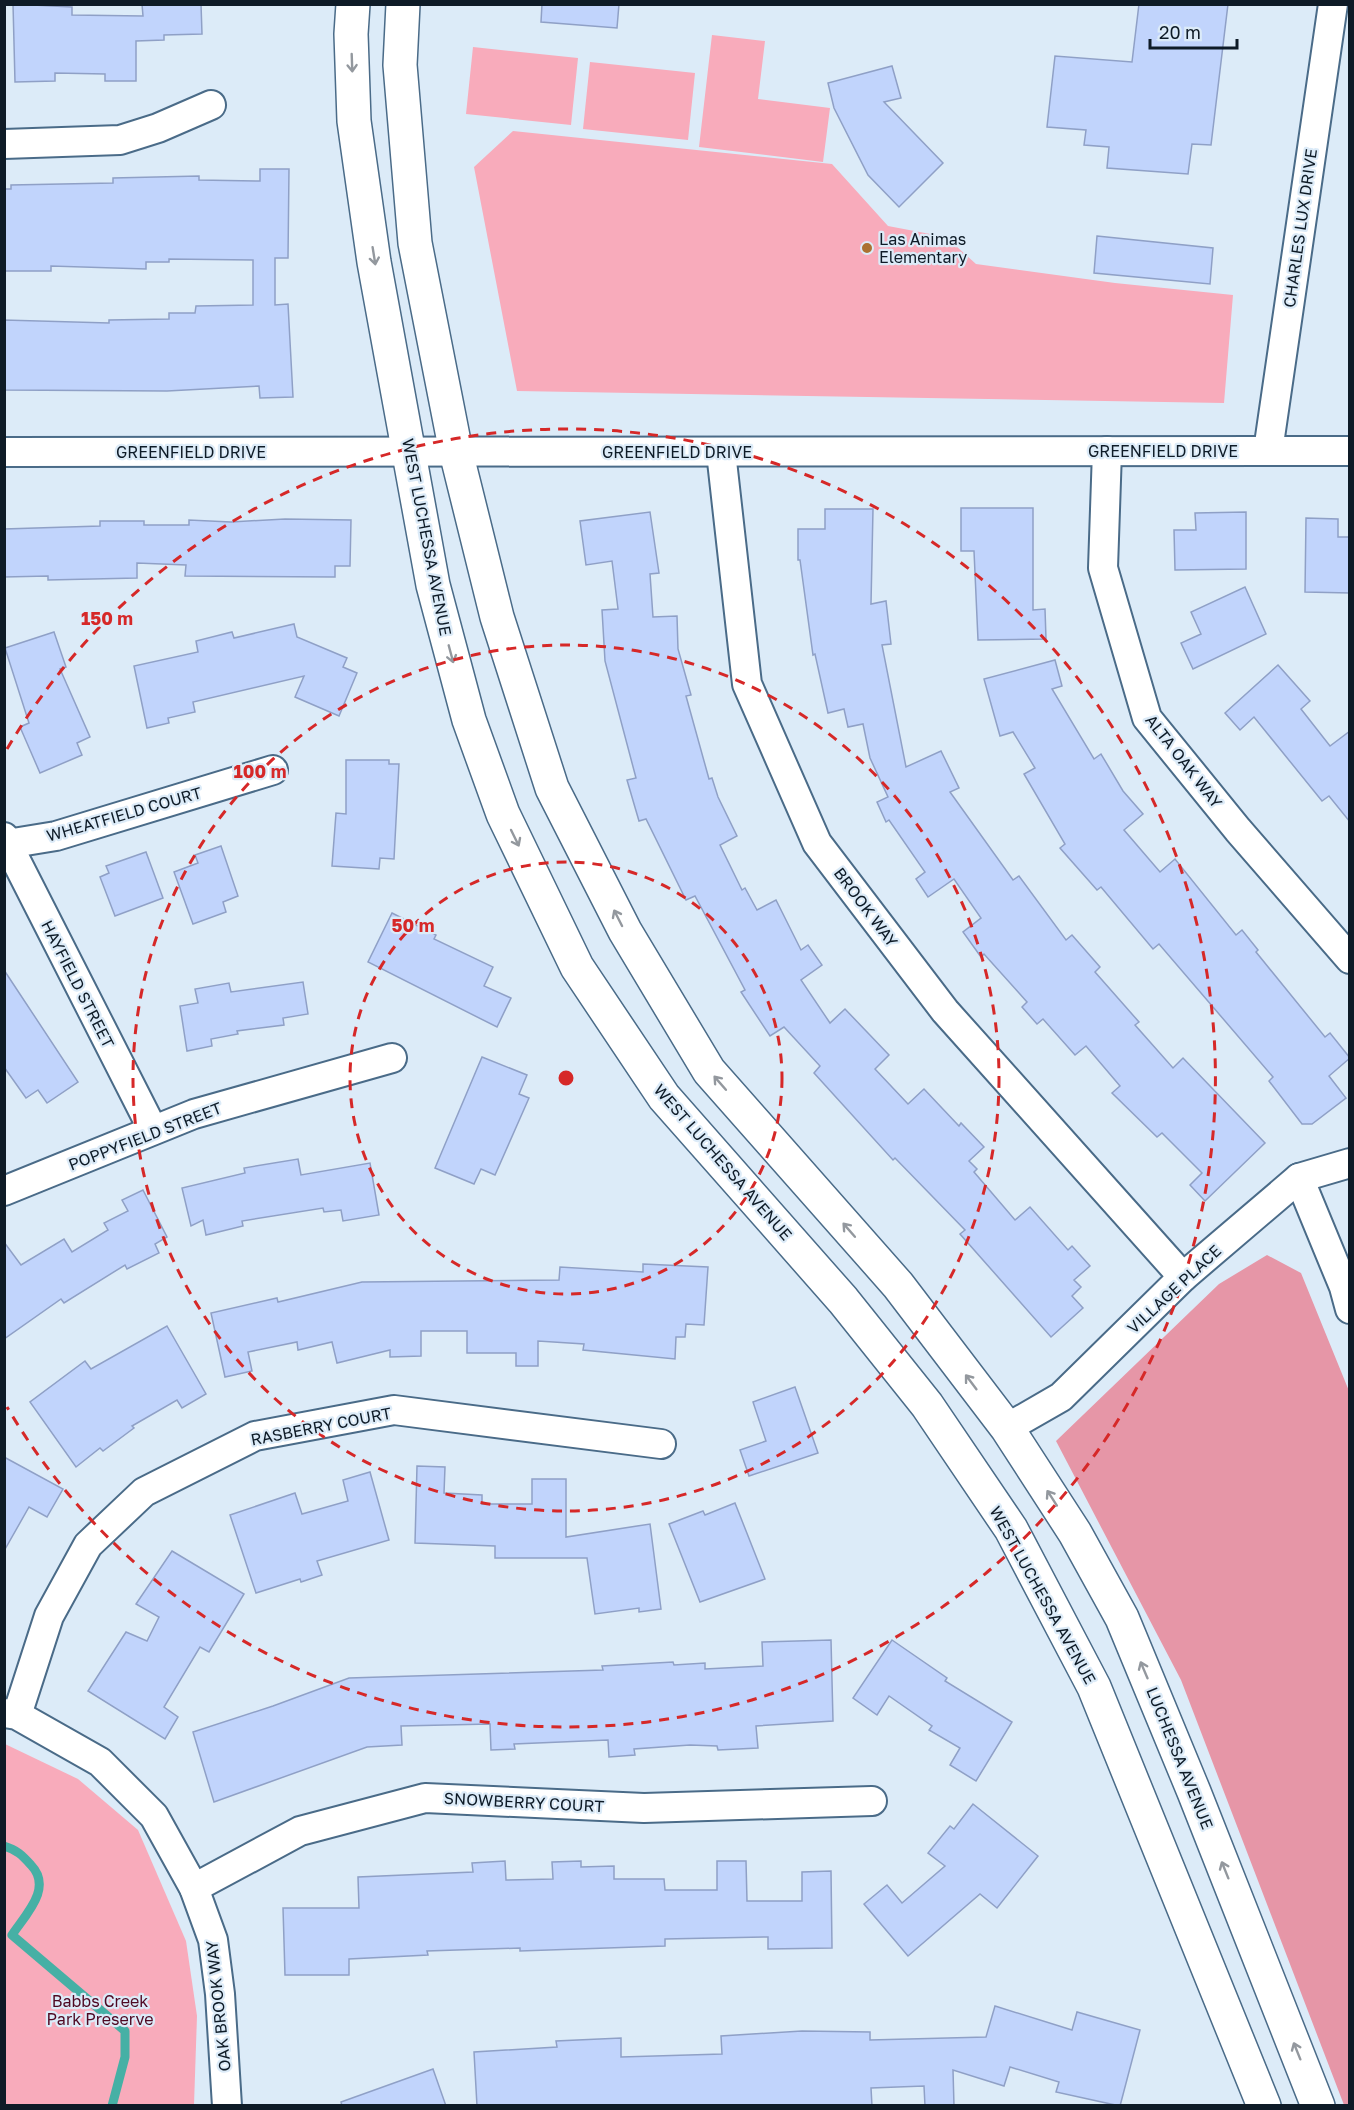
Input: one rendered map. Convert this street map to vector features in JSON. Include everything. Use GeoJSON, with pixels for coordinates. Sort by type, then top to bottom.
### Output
{"type":"FeatureCollection","features":[{"type":"Feature","properties":{"kind":"street","name":"WEST LUCHESSA AVENUE"},"geometry":{"type":"LineString","coordinates":[[353,4],[351,34],[354,121],[374,262],[433,585],[469,720],[504,814],[577,967],[664,1097],[843,1300],[927,1405],[1011,1529],[1094,1687],[1264,2106]]}},
{"type":"Feature","properties":{"kind":"street"},"geometry":{"type":"LineString","coordinates":[[403,4],[400,64],[415,243],[456,452],[497,616],[552,788],[625,931],[710,1071],[898,1285],[1007,1428]]}},
{"type":"Feature","properties":{"kind":"street","name":"CHARLES LUX DRIVE"},"geometry":{"type":"LineString","coordinates":[[1268,451],[1333,4]]}},
{"type":"Feature","properties":{"kind":"street"},"geometry":{"type":"LineString","coordinates":[[4,144],[120,140],[158,129],[211,105]]}},
{"type":"Feature","properties":{"kind":"street","name":"ALTA OAK WAY"},"geometry":{"type":"LineString","coordinates":[[1107,451],[1103,568],[1147,718],[1238,830],[1350,958]]}},
{"type":"Feature","properties":{"kind":"street","name":"GREENFIELD DRIVE"},"geometry":{"type":"LineString","coordinates":[[4,452],[1350,451]]}},
{"type":"Feature","properties":{"kind":"street","name":"BROOK WAY"},"geometry":{"type":"LineString","coordinates":[[721,452],[747,684],[817,843],[945,1011],[1183,1278]]}},
{"type":"Feature","properties":{"kind":"street","name":"WHEATFIELD COURT"},"geometry":{"type":"LineString","coordinates":[[6,841],[56,836],[273,770]]}},
{"type":"Feature","properties":{"kind":"street","name":"HAYFIELD STREET"},"geometry":{"type":"LineString","coordinates":[[6,841],[153,1130]]}},
{"type":"Feature","properties":{"kind":"street","name":"POPPYFIELD STREET"},"geometry":{"type":"LineString","coordinates":[[4,1191],[194,1114],[392,1058]]}},
{"type":"Feature","properties":{"kind":"street","name":"VILLAGE PLACE"},"geometry":{"type":"LineString","coordinates":[[1007,1428],[1061,1396],[1183,1278],[1299,1179],[1350,1163]]}},
{"type":"Feature","properties":{"kind":"street"},"geometry":{"type":"LineString","coordinates":[[1299,1179],[1344,1287],[1350,1309]]}},
{"type":"Feature","properties":{"kind":"street","name":"RASBERRY COURT"},"geometry":{"type":"LineString","coordinates":[[11,1714],[49,1616],[88,1545],[144,1492],[255,1436],[394,1410],[662,1444]]}},
{"type":"Feature","properties":{"kind":"street","name":"LUCHESSA AVENUE"},"geometry":{"type":"LineString","coordinates":[[1007,1428],[1075,1533],[1122,1618],[1194,1792],[1318,2106]]}},
{"type":"Feature","properties":{"kind":"street","name":"OAK BROOK WAY"},"geometry":{"type":"LineString","coordinates":[[11,1714],[100,1762],[154,1816],[194,1888],[213,1940],[220,1994],[226,2106]]}},
{"type":"Feature","properties":{"kind":"street","name":"SNOWBERRY COURT"},"geometry":{"type":"LineString","coordinates":[[194,1888],[300,1831],[425,1798],[644,1808],[872,1801]]}},
{"type":"Feature","properties":{"kind":"green space"},"geometry":{"type":"Polygon","coordinates":[[[712,35],[765,41],[758,99],[830,108],[823,162],[699,147],[712,35]]]}},
{"type":"Feature","properties":{"kind":"green space"},"geometry":{"type":"Polygon","coordinates":[[[473,47],[578,58],[571,125],[466,114],[473,47]]]}},
{"type":"Feature","properties":{"kind":"green space"},"geometry":{"type":"Polygon","coordinates":[[[590,62],[695,73],[688,140],[583,129],[590,62]]]}},
{"type":"Feature","properties":{"kind":"green space"},"geometry":{"type":"Polygon","coordinates":[[[513,131],[832,164],[888,226],[946,237],[976,264],[1115,283],[1233,295],[1224,403],[517,391],[474,167],[513,131]]]}},
{"type":"Feature","properties":{"kind":"green space","name":"Babbs Creek Park Preserve"},"geometry":{"type":"Polygon","coordinates":[[[5,1744],[78,1779],[138,1830],[186,1941],[197,2016],[194,2105],[5,2105],[5,1744]]]}},
{"type":"Feature","properties":{"kind":"shaded area"},"geometry":{"type":"Polygon","coordinates":[[[1267,1255],[1301,1273],[1349,1391],[1349,2105],[1344,2105],[1181,1680],[1056,1441],[1219,1284],[1267,1255]]]}},
{"type":"Feature","properties":{"kind":"building"},"geometry":{"type":"Polygon","coordinates":[[[13,4],[72,7],[72,15],[143,16],[142,4],[201,4],[202,34],[164,35],[164,40],[136,41],[136,81],[105,81],[105,74],[55,73],[55,81],[15,82],[13,4]]]}},
{"type":"Feature","properties":{"kind":"building"},"geometry":{"type":"Polygon","coordinates":[[[542,4],[619,4],[617,28],[541,22],[542,4]]]}},
{"type":"Feature","properties":{"kind":"building"},"geometry":{"type":"Polygon","coordinates":[[[1139,4],[1228,4],[1211,145],[1192,144],[1188,174],[1107,168],[1109,147],[1084,145],[1086,130],[1047,127],[1055,56],[1132,62],[1139,4]]]}},
{"type":"Feature","properties":{"kind":"building"},"geometry":{"type":"Polygon","coordinates":[[[892,66],[901,98],[884,102],[943,163],[899,207],[868,175],[834,108],[828,83],[892,66]]]}},
{"type":"Feature","properties":{"kind":"building"},"geometry":{"type":"Polygon","coordinates":[[[260,169],[289,169],[288,258],[275,258],[275,305],[288,304],[293,397],[260,398],[259,386],[167,391],[4,390],[4,320],[109,323],[109,320],[169,319],[169,313],[195,313],[196,306],[253,305],[253,260],[169,259],[169,262],[146,262],[146,269],[51,266],[51,271],[4,271],[4,189],[11,189],[11,185],[113,183],[113,178],[199,176],[199,180],[260,181],[260,169]]]}},
{"type":"Feature","properties":{"kind":"building"},"geometry":{"type":"Polygon","coordinates":[[[1097,236],[1213,248],[1210,284],[1094,273],[1097,236]]]}},
{"type":"Feature","properties":{"kind":"building"},"geometry":{"type":"Polygon","coordinates":[[[961,508],[1033,508],[1033,610],[1045,609],[1046,639],[978,640],[974,551],[961,551],[961,508]]]}},
{"type":"Feature","properties":{"kind":"building"},"geometry":{"type":"Polygon","coordinates":[[[825,509],[873,509],[871,604],[886,601],[891,644],[882,645],[906,767],[941,751],[959,788],[950,792],[1013,880],[1019,876],[1066,940],[1072,935],[1100,967],[1095,972],[1139,1022],[1135,1025],[1173,1068],[1183,1058],[1265,1143],[1205,1201],[1190,1185],[1202,1173],[1162,1133],[1157,1137],[1112,1093],[1120,1086],[1086,1046],[1075,1055],[1043,1019],[1037,1024],[1022,1007],[1027,1002],[984,954],[981,957],[963,932],[981,918],[954,879],[928,897],[916,879],[925,872],[889,820],[886,822],[877,802],[888,797],[870,758],[863,724],[848,727],[844,709],[828,713],[815,654],[813,655],[800,560],[798,560],[798,529],[825,529],[825,509]]]}},
{"type":"Feature","properties":{"kind":"building"},"geometry":{"type":"Polygon","coordinates":[[[650,512],[659,573],[650,574],[653,617],[677,616],[678,649],[691,695],[686,696],[709,779],[712,778],[718,797],[737,836],[720,845],[742,890],[745,888],[757,910],[776,900],[801,950],[808,945],[822,965],[801,980],[830,1023],[845,1009],[889,1055],[875,1069],[908,1104],[924,1089],[959,1126],[961,1123],[984,1147],[969,1161],[977,1169],[974,1172],[1015,1220],[1030,1207],[1068,1250],[1072,1246],[1090,1266],[1074,1280],[1081,1287],[1072,1296],[1083,1308],[1051,1337],[960,1234],[965,1230],[895,1158],[893,1160],[814,1073],[820,1066],[784,1027],[770,1036],[741,992],[745,990],[695,896],[686,900],[646,819],[639,821],[627,780],[636,778],[605,661],[602,610],[618,609],[612,561],[586,565],[580,521],[650,512]]]}},
{"type":"Feature","properties":{"kind":"building"},"geometry":{"type":"Polygon","coordinates":[[[1246,512],[1246,569],[1175,570],[1174,530],[1196,530],[1195,513],[1246,512]]]}},
{"type":"Feature","properties":{"kind":"building"},"geometry":{"type":"Polygon","coordinates":[[[1306,518],[1338,519],[1338,537],[1350,537],[1350,593],[1305,592],[1306,518]]]}},
{"type":"Feature","properties":{"kind":"building"},"geometry":{"type":"Polygon","coordinates":[[[285,519],[351,520],[350,566],[335,566],[335,577],[185,576],[186,565],[137,563],[137,578],[48,580],[48,576],[4,577],[4,529],[100,526],[100,521],[144,521],[144,525],[189,525],[189,520],[231,522],[285,519]]]}},
{"type":"Feature","properties":{"kind":"building"},"geometry":{"type":"Polygon","coordinates":[[[1245,587],[1266,634],[1193,669],[1181,643],[1201,634],[1191,612],[1245,587]]]}},
{"type":"Feature","properties":{"kind":"building"},"geometry":{"type":"Polygon","coordinates":[[[294,624],[297,637],[347,658],[343,667],[357,673],[339,716],[295,697],[304,676],[193,702],[195,712],[168,718],[169,723],[147,728],[134,666],[198,652],[196,641],[232,632],[234,638],[294,624]]]}},
{"type":"Feature","properties":{"kind":"building"},"geometry":{"type":"Polygon","coordinates":[[[54,632],[66,667],[60,669],[90,737],[77,743],[82,755],[40,773],[20,727],[29,723],[5,648],[54,632]]]}},
{"type":"Feature","properties":{"kind":"building"},"geometry":{"type":"Polygon","coordinates":[[[1055,660],[1062,686],[1052,689],[1094,759],[1101,754],[1123,791],[1143,814],[1124,830],[1160,872],[1175,859],[1236,935],[1242,930],[1258,950],[1256,952],[1325,1037],[1330,1033],[1350,1058],[1329,1076],[1346,1098],[1312,1124],[1302,1124],[1269,1081],[1273,1077],[1159,944],[1153,949],[1101,887],[1097,890],[1060,848],[1065,844],[1024,774],[1035,768],[1013,732],[1000,736],[984,679],[1055,660]]]}},
{"type":"Feature","properties":{"kind":"building"},"geometry":{"type":"Polygon","coordinates":[[[1278,665],[1310,701],[1301,709],[1330,746],[1350,731],[1350,822],[1329,796],[1322,801],[1254,717],[1240,730],[1225,713],[1278,665]]]}},
{"type":"Feature","properties":{"kind":"building"},"geometry":{"type":"Polygon","coordinates":[[[346,760],[389,760],[389,764],[399,764],[394,859],[380,858],[379,869],[332,866],[336,813],[346,814],[346,760]]]}},
{"type":"Feature","properties":{"kind":"building"},"geometry":{"type":"Polygon","coordinates":[[[221,846],[238,896],[223,902],[226,912],[193,924],[174,872],[198,863],[195,855],[221,846]]]}},
{"type":"Feature","properties":{"kind":"building"},"geometry":{"type":"Polygon","coordinates":[[[146,852],[163,898],[115,916],[100,877],[109,873],[106,866],[146,852]]]}},
{"type":"Feature","properties":{"kind":"building"},"geometry":{"type":"Polygon","coordinates":[[[392,913],[436,935],[434,939],[493,967],[484,986],[511,998],[497,1027],[368,962],[392,913]]]}},
{"type":"Feature","properties":{"kind":"building"},"geometry":{"type":"Polygon","coordinates":[[[4,970],[78,1082],[47,1103],[38,1090],[26,1098],[4,1067],[4,970]]]}},
{"type":"Feature","properties":{"kind":"building"},"geometry":{"type":"Polygon","coordinates":[[[303,982],[308,1014],[283,1018],[284,1025],[237,1031],[238,1034],[211,1039],[212,1046],[187,1051],[180,1006],[198,1003],[195,989],[229,983],[231,992],[303,982]]]}},
{"type":"Feature","properties":{"kind":"building"},"geometry":{"type":"Polygon","coordinates":[[[482,1057],[527,1075],[519,1094],[529,1098],[495,1175],[481,1169],[474,1184],[435,1168],[482,1057]]]}},
{"type":"Feature","properties":{"kind":"building"},"geometry":{"type":"Polygon","coordinates":[[[298,1159],[301,1175],[370,1163],[379,1215],[343,1221],[341,1210],[324,1212],[323,1208],[242,1221],[243,1226],[206,1235],[203,1220],[191,1226],[182,1188],[245,1173],[244,1168],[298,1159]]]}},
{"type":"Feature","properties":{"kind":"building"},"geometry":{"type":"Polygon","coordinates":[[[143,1190],[167,1237],[155,1244],[159,1253],[127,1269],[125,1265],[64,1303],[61,1299],[4,1339],[4,1242],[21,1265],[64,1239],[72,1252],[108,1230],[104,1223],[128,1211],[122,1200],[143,1190]]]}},
{"type":"Feature","properties":{"kind":"building"},"geometry":{"type":"Polygon","coordinates":[[[643,1264],[708,1267],[704,1325],[686,1324],[685,1337],[676,1337],[675,1359],[583,1350],[584,1344],[538,1341],[538,1366],[516,1366],[516,1353],[467,1353],[467,1331],[421,1331],[421,1356],[390,1357],[390,1350],[337,1363],[332,1342],[298,1350],[297,1342],[248,1352],[252,1371],[225,1377],[211,1313],[277,1298],[278,1302],[362,1282],[559,1280],[560,1267],[643,1272],[643,1264]]]}},
{"type":"Feature","properties":{"kind":"building"},"geometry":{"type":"Polygon","coordinates":[[[167,1326],[206,1394],[182,1408],[177,1400],[132,1426],[134,1428],[103,1451],[100,1448],[76,1467],[30,1402],[85,1361],[91,1369],[167,1326]]]}},
{"type":"Feature","properties":{"kind":"building"},"geometry":{"type":"Polygon","coordinates":[[[795,1387],[818,1453],[749,1476],[740,1450],[766,1441],[753,1402],[795,1387]]]}},
{"type":"Feature","properties":{"kind":"building"},"geometry":{"type":"Polygon","coordinates":[[[4,1457],[63,1489],[47,1517],[29,1507],[4,1551],[4,1457]]]}},
{"type":"Feature","properties":{"kind":"building"},"geometry":{"type":"Polygon","coordinates":[[[417,1466],[445,1467],[444,1493],[482,1495],[482,1504],[532,1504],[532,1479],[566,1479],[566,1537],[650,1524],[661,1609],[639,1612],[639,1608],[595,1614],[587,1558],[495,1558],[495,1546],[415,1543],[417,1466]]]}},
{"type":"Feature","properties":{"kind":"building"},"geometry":{"type":"Polygon","coordinates":[[[370,1472],[389,1540],[317,1561],[322,1575],[301,1582],[300,1579],[256,1593],[230,1515],[295,1493],[302,1514],[348,1501],[343,1480],[370,1472]]]}},
{"type":"Feature","properties":{"kind":"building"},"geometry":{"type":"Polygon","coordinates":[[[735,1503],[765,1579],[700,1602],[669,1524],[703,1511],[705,1515],[735,1503]]]}},
{"type":"Feature","properties":{"kind":"building"},"geometry":{"type":"Polygon","coordinates":[[[172,1551],[244,1594],[209,1652],[200,1647],[164,1707],[178,1717],[165,1739],[88,1691],[126,1632],[147,1641],[159,1617],[136,1604],[172,1551]]]}},
{"type":"Feature","properties":{"kind":"building"},"geometry":{"type":"Polygon","coordinates":[[[831,1640],[833,1721],[756,1726],[758,1748],[718,1750],[717,1746],[690,1745],[634,1749],[635,1755],[609,1757],[608,1740],[514,1744],[515,1749],[491,1750],[490,1724],[401,1726],[402,1745],[367,1747],[214,1802],[193,1732],[349,1678],[603,1670],[602,1666],[673,1662],[674,1665],[705,1663],[705,1669],[763,1666],[762,1642],[831,1640]]]}},
{"type":"Feature","properties":{"kind":"building"},"geometry":{"type":"Polygon","coordinates":[[[892,1640],[947,1678],[945,1681],[1012,1722],[976,1781],[950,1765],[960,1748],[929,1730],[932,1726],[889,1696],[877,1715],[853,1698],[892,1640]]]}},
{"type":"Feature","properties":{"kind":"building"},"geometry":{"type":"Polygon","coordinates":[[[973,1804],[1038,1856],[997,1908],[980,1894],[908,1956],[864,1904],[887,1885],[902,1903],[945,1866],[928,1853],[950,1826],[954,1829],[973,1804]]]}},
{"type":"Feature","properties":{"kind":"building"},"geometry":{"type":"Polygon","coordinates":[[[505,1861],[506,1880],[553,1879],[552,1862],[581,1861],[581,1867],[614,1866],[614,1879],[664,1879],[665,1890],[717,1890],[717,1861],[746,1861],[747,1901],[802,1901],[802,1872],[831,1871],[832,1948],[768,1949],[768,1937],[665,1939],[665,1946],[520,1951],[520,1948],[427,1951],[428,1955],[349,1959],[349,1975],[285,1975],[283,1908],[359,1908],[358,1877],[473,1872],[472,1863],[505,1861]]]}},
{"type":"Feature","properties":{"kind":"building"},"geometry":{"type":"Polygon","coordinates":[[[995,2006],[1072,2030],[1077,2012],[1140,2030],[1120,2106],[1056,2092],[1059,2082],[1010,2067],[1004,2086],[953,2070],[954,2106],[925,2106],[924,2086],[871,2088],[872,2106],[477,2106],[474,2052],[557,2047],[556,2041],[621,2038],[621,2057],[722,2054],[721,2036],[802,2031],[870,2032],[870,2040],[986,2037],[995,2006]]]}},
{"type":"Feature","properties":{"kind":"building"},"geometry":{"type":"Polygon","coordinates":[[[433,2069],[446,2106],[342,2106],[341,2102],[433,2069]]]}},
{"type":"Feature","properties":{"kind":"waterway"},"geometry":{"type":"LineString","coordinates":[[4,1846],[25,1858],[37,1874],[39,1883],[35,1901],[12,1935],[125,2031],[125,2057],[112,2106]]}},
{"type":"Feature","properties":{"kind":"place","name":"Las Animas Elementary"},"geometry":{"type":"Point","coordinates":[867,248]}}]}
